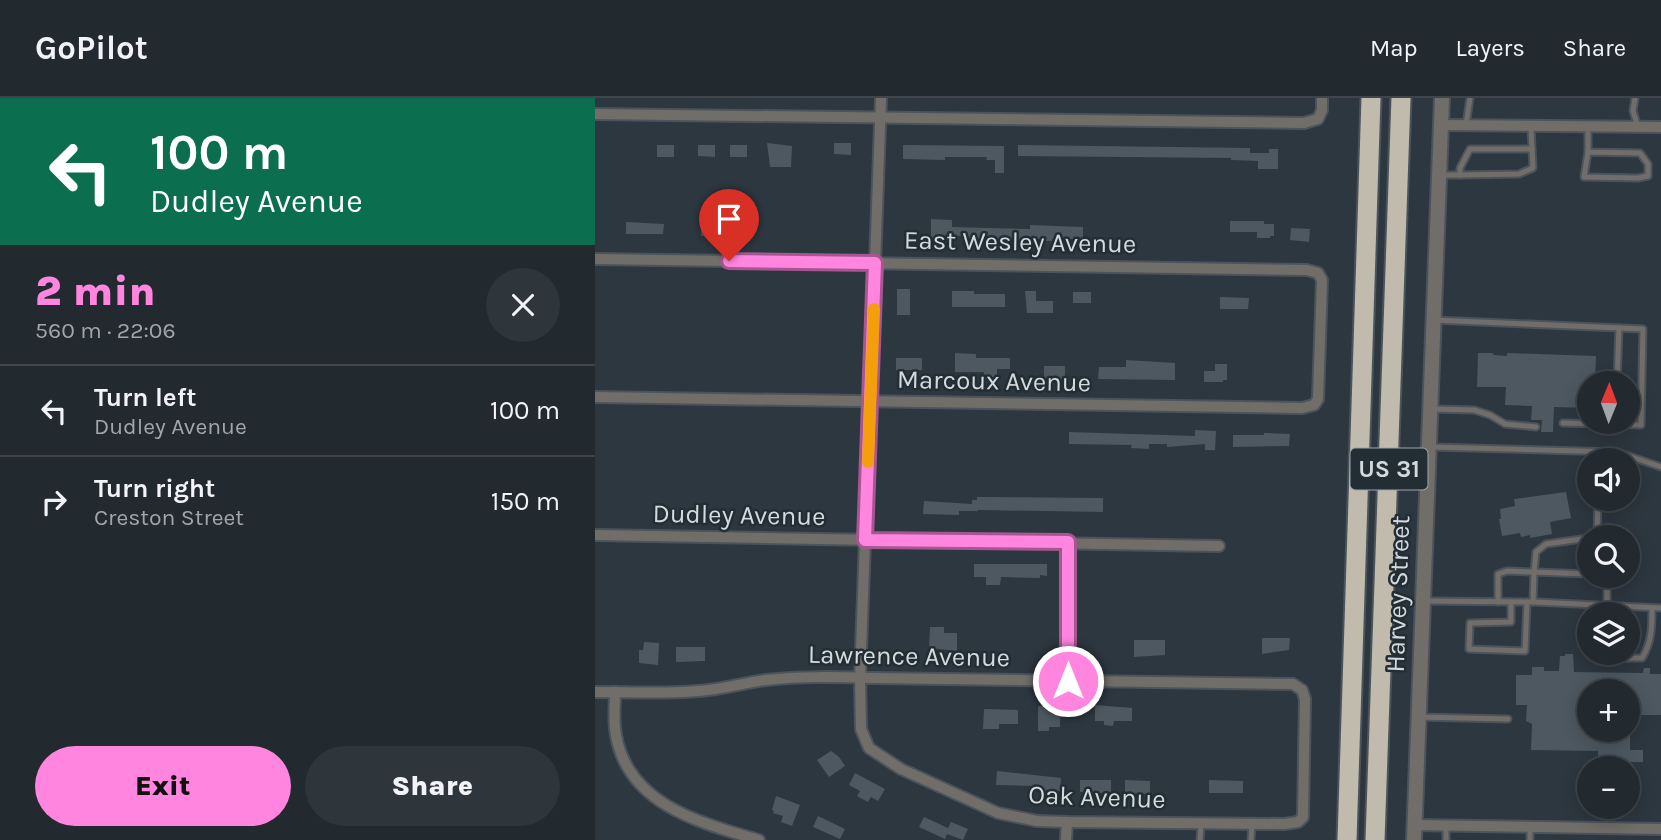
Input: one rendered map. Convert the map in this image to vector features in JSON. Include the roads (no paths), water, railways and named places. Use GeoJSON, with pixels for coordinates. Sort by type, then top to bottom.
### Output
{"type":"FeatureCollection","features":[{"type":"Feature","properties":{"kind":"highway","name":"US 31"},"geometry":{"type":"LineString","coordinates":[[1346,840],[1371,98]]}},
{"type":"Feature","properties":{"kind":"highway","name":"US 31"},"geometry":{"type":"LineString","coordinates":[[1375,840],[1401,98]]}},
{"type":"Feature","properties":{"kind":"highway"},"geometry":{"type":"LineString","coordinates":[[1338,840],[1341,770],[1352,684]]}},
{"type":"Feature","properties":{"kind":"highway"},"geometry":{"type":"LineString","coordinates":[[1380,699],[1388,811],[1387,840]]}},
{"type":"Feature","properties":{"kind":"street"},"geometry":{"type":"LineString","coordinates":[[860,678],[881,98]]}},
{"type":"Feature","properties":{"kind":"street"},"geometry":{"type":"LineString","coordinates":[[595,114],[1304,123],[1318,119],[1322,110],[1322,98]]}},
{"type":"Feature","properties":{"kind":"street","name":"Harvey Street"},"geometry":{"type":"LineString","coordinates":[[1414,832],[1442,98]]}},
{"type":"Feature","properties":{"kind":"street"},"geometry":{"type":"LineString","coordinates":[[1441,125],[1661,127]]}},
{"type":"Feature","properties":{"kind":"street","name":"East Wesley Avenue"},"geometry":{"type":"LineString","coordinates":[[595,259],[1293,269],[1318,273],[1322,280],[1318,399],[1314,405],[1308,407]]}},
{"type":"Feature","properties":{"kind":"street","name":"Marcoux Avenue"},"geometry":{"type":"LineString","coordinates":[[595,397],[1308,407]]}},
{"type":"Feature","properties":{"kind":"street","name":"Dudley Avenue"},"geometry":{"type":"LineString","coordinates":[[595,535],[1219,546]]}},
{"type":"Feature","properties":{"kind":"street"},"geometry":{"type":"LineString","coordinates":[[1068,542],[1068,681]]}},
{"type":"Feature","properties":{"kind":"street","name":"Lawrence Avenue"},"geometry":{"type":"LineString","coordinates":[[595,692],[699,691],[764,680],[860,678],[1293,684],[1304,693],[1304,809],[1299,822]]}},
{"type":"Feature","properties":{"kind":"street","name":"Oak Avenue"},"geometry":{"type":"LineString","coordinates":[[860,678],[861,729],[869,748],[901,769],[998,813],[1037,821],[1067,822],[1299,822]]}},
{"type":"Feature","properties":{"kind":"street"},"geometry":{"type":"LineString","coordinates":[[615,692],[616,738],[625,763],[641,786],[656,800],[683,814],[759,840]]}},
{"type":"Feature","properties":{"kind":"street"},"geometry":{"type":"LineString","coordinates":[[1066,840],[1067,822]]}},
{"type":"Feature","properties":{"kind":"street"},"geometry":{"type":"LineString","coordinates":[[1414,832],[1446,825],[1661,829]]}},
{"type":"Feature","properties":{"kind":"lane"},"geometry":{"type":"LineString","coordinates":[[1466,125],[1470,98]]}},
{"type":"Feature","properties":{"kind":"lane"},"geometry":{"type":"LineString","coordinates":[[1635,98],[1633,111],[1638,127]]}},
{"type":"Feature","properties":{"kind":"lane"},"geometry":{"type":"LineString","coordinates":[[1439,175],[1519,174],[1532,168],[1531,127]]}},
{"type":"Feature","properties":{"kind":"lane"},"geometry":{"type":"LineString","coordinates":[[1588,127],[1584,177],[1648,176],[1648,164],[1640,153],[1588,152]]}},
{"type":"Feature","properties":{"kind":"lane"},"geometry":{"type":"LineString","coordinates":[[1460,174],[1469,149],[1532,149]]}},
{"type":"Feature","properties":{"kind":"lane"},"geometry":{"type":"LineString","coordinates":[[1434,320],[1643,329],[1640,425]]}},
{"type":"Feature","properties":{"kind":"lane"},"geometry":{"type":"LineString","coordinates":[[1617,371],[1619,328]]}},
{"type":"Feature","properties":{"kind":"lane"},"geometry":{"type":"LineString","coordinates":[[1430,409],[1474,410],[1505,424],[1536,427]]}},
{"type":"Feature","properties":{"kind":"lane"},"geometry":{"type":"LineString","coordinates":[[1563,423],[1577,423]]}},
{"type":"Feature","properties":{"kind":"lane"},"geometry":{"type":"LineString","coordinates":[[1428,447],[1577,451]]}},
{"type":"Feature","properties":{"kind":"lane"},"geometry":{"type":"LineString","coordinates":[[1640,459],[1661,467]]}},
{"type":"Feature","properties":{"kind":"lane"},"geometry":{"type":"LineString","coordinates":[[1511,602],[1511,622],[1470,623],[1469,649],[1525,651],[1536,552],[1546,544],[1577,540]]}},
{"type":"Feature","properties":{"kind":"lane"},"geometry":{"type":"LineString","coordinates":[[1497,601],[1498,574],[1507,571],[1577,574]]}},
{"type":"Feature","properties":{"kind":"lane"},"geometry":{"type":"LineString","coordinates":[[1423,601],[1577,605]]}},
{"type":"Feature","properties":{"kind":"lane"},"geometry":{"type":"LineString","coordinates":[[1640,658],[1649,648],[1652,608]]}},
{"type":"Feature","properties":{"kind":"lane"},"geometry":{"type":"LineString","coordinates":[[1640,609],[1661,608]]}},
{"type":"Feature","properties":{"kind":"lane"},"geometry":{"type":"LineString","coordinates":[[1419,717],[1508,719]]}},
{"type":"Feature","properties":{"kind":"lane"},"geometry":{"type":"LineString","coordinates":[[1200,840],[1201,823]]}},
{"type":"Feature","properties":{"kind":"lane"},"geometry":{"type":"LineString","coordinates":[[1251,840],[1252,824]]}},
{"type":"Feature","properties":{"kind":"lane"},"geometry":{"type":"LineString","coordinates":[[1446,825],[1446,840]]}},
{"type":"Feature","properties":{"kind":"lane"},"geometry":{"type":"LineString","coordinates":[[1530,827],[1530,840]]}}]}
